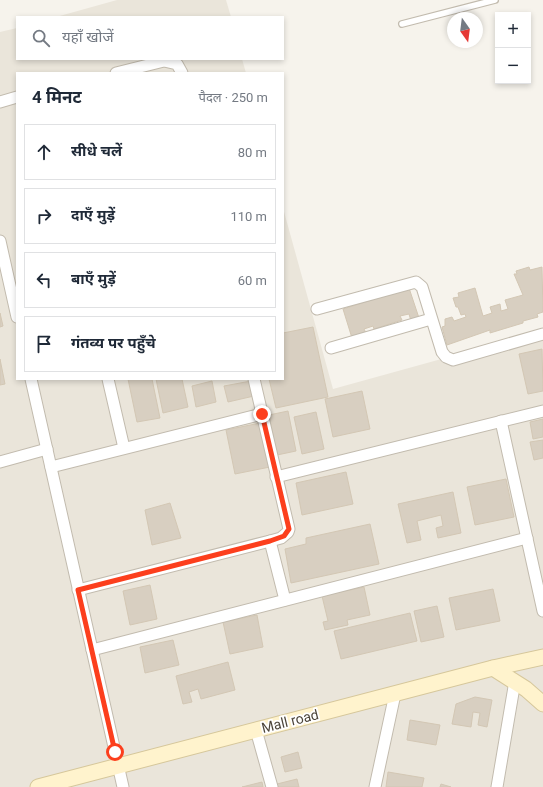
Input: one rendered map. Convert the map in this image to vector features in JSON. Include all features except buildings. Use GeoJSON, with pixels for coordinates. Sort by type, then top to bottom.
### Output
{"type":"FeatureCollection","features":[{"type":"Feature","properties":{"kind":"street"},"geometry":{"type":"LineString","coordinates":[[120,72],[164,61],[177,64],[181,72]]}},
{"type":"Feature","properties":{"kind":"street"},"geometry":{"type":"LineString","coordinates":[[0,102],[16,97]]}},
{"type":"Feature","properties":{"kind":"street"},"geometry":{"type":"LineString","coordinates":[[0,242],[16,313]]}},
{"type":"Feature","properties":{"kind":"street"},"geometry":{"type":"LineString","coordinates":[[317,310],[416,282],[422,287],[431,319],[444,355],[453,360],[543,334]]}},
{"type":"Feature","properties":{"kind":"street"},"geometry":{"type":"LineString","coordinates":[[331,348],[431,319]]}},
{"type":"Feature","properties":{"kind":"street"},"geometry":{"type":"LineString","coordinates":[[31,380],[123,787]]}},
{"type":"Feature","properties":{"kind":"street"},"geometry":{"type":"LineString","coordinates":[[108,380],[124,448]]}},
{"type":"Feature","properties":{"kind":"street"},"geometry":{"type":"LineString","coordinates":[[78,590],[270,541],[284,536],[289,529],[254,380]]}},
{"type":"Feature","properties":{"kind":"street"},"geometry":{"type":"LineString","coordinates":[[276,477],[543,411]]}},
{"type":"Feature","properties":{"kind":"street"},"geometry":{"type":"LineString","coordinates":[[51,467],[262,414]]}},
{"type":"Feature","properties":{"kind":"street"},"geometry":{"type":"LineString","coordinates":[[501,421],[543,611]]}},
{"type":"Feature","properties":{"kind":"street"},"geometry":{"type":"LineString","coordinates":[[0,462],[47,449]]}},
{"type":"Feature","properties":{"kind":"street"},"geometry":{"type":"LineString","coordinates":[[92,650],[527,538]]}},
{"type":"Feature","properties":{"kind":"street"},"geometry":{"type":"LineString","coordinates":[[270,541],[285,600]]}},
{"type":"Feature","properties":{"kind":"street","name":"Mall road"},"geometry":{"type":"LineString","coordinates":[[38,787],[493,668],[543,657]]}},
{"type":"Feature","properties":{"kind":"street"},"geometry":{"type":"LineString","coordinates":[[493,668],[515,681],[543,704]]}},
{"type":"Feature","properties":{"kind":"street"},"geometry":{"type":"LineString","coordinates":[[497,787],[515,681]]}},
{"type":"Feature","properties":{"kind":"street"},"geometry":{"type":"LineString","coordinates":[[374,787],[396,694]]}},
{"type":"Feature","properties":{"kind":"street"},"geometry":{"type":"LineString","coordinates":[[256,730],[272,787]]}},
{"type":"Feature","properties":{"kind":"lane"},"geometry":{"type":"LineString","coordinates":[[402,24],[495,0]]}},
{"type":"Feature","properties":{"kind":"shaded area"},"geometry":{"type":"Polygon","coordinates":[[[117,0],[226,0],[231,16],[60,16],[117,0]]]}},
{"type":"Feature","properties":{"kind":"shaded area"},"geometry":{"type":"Polygon","coordinates":[[[16,28],[16,60],[242,60],[246,72],[16,72],[16,380],[284,380],[284,212],[333,389],[543,331],[543,787],[0,787],[0,32],[16,28]]]}},
{"type":"Feature","properties":{"kind":"route"},"geometry":{"type":"LineString","coordinates":[[115,752],[78,590],[270,541],[284,536],[289,529],[262,414]]}}]}
